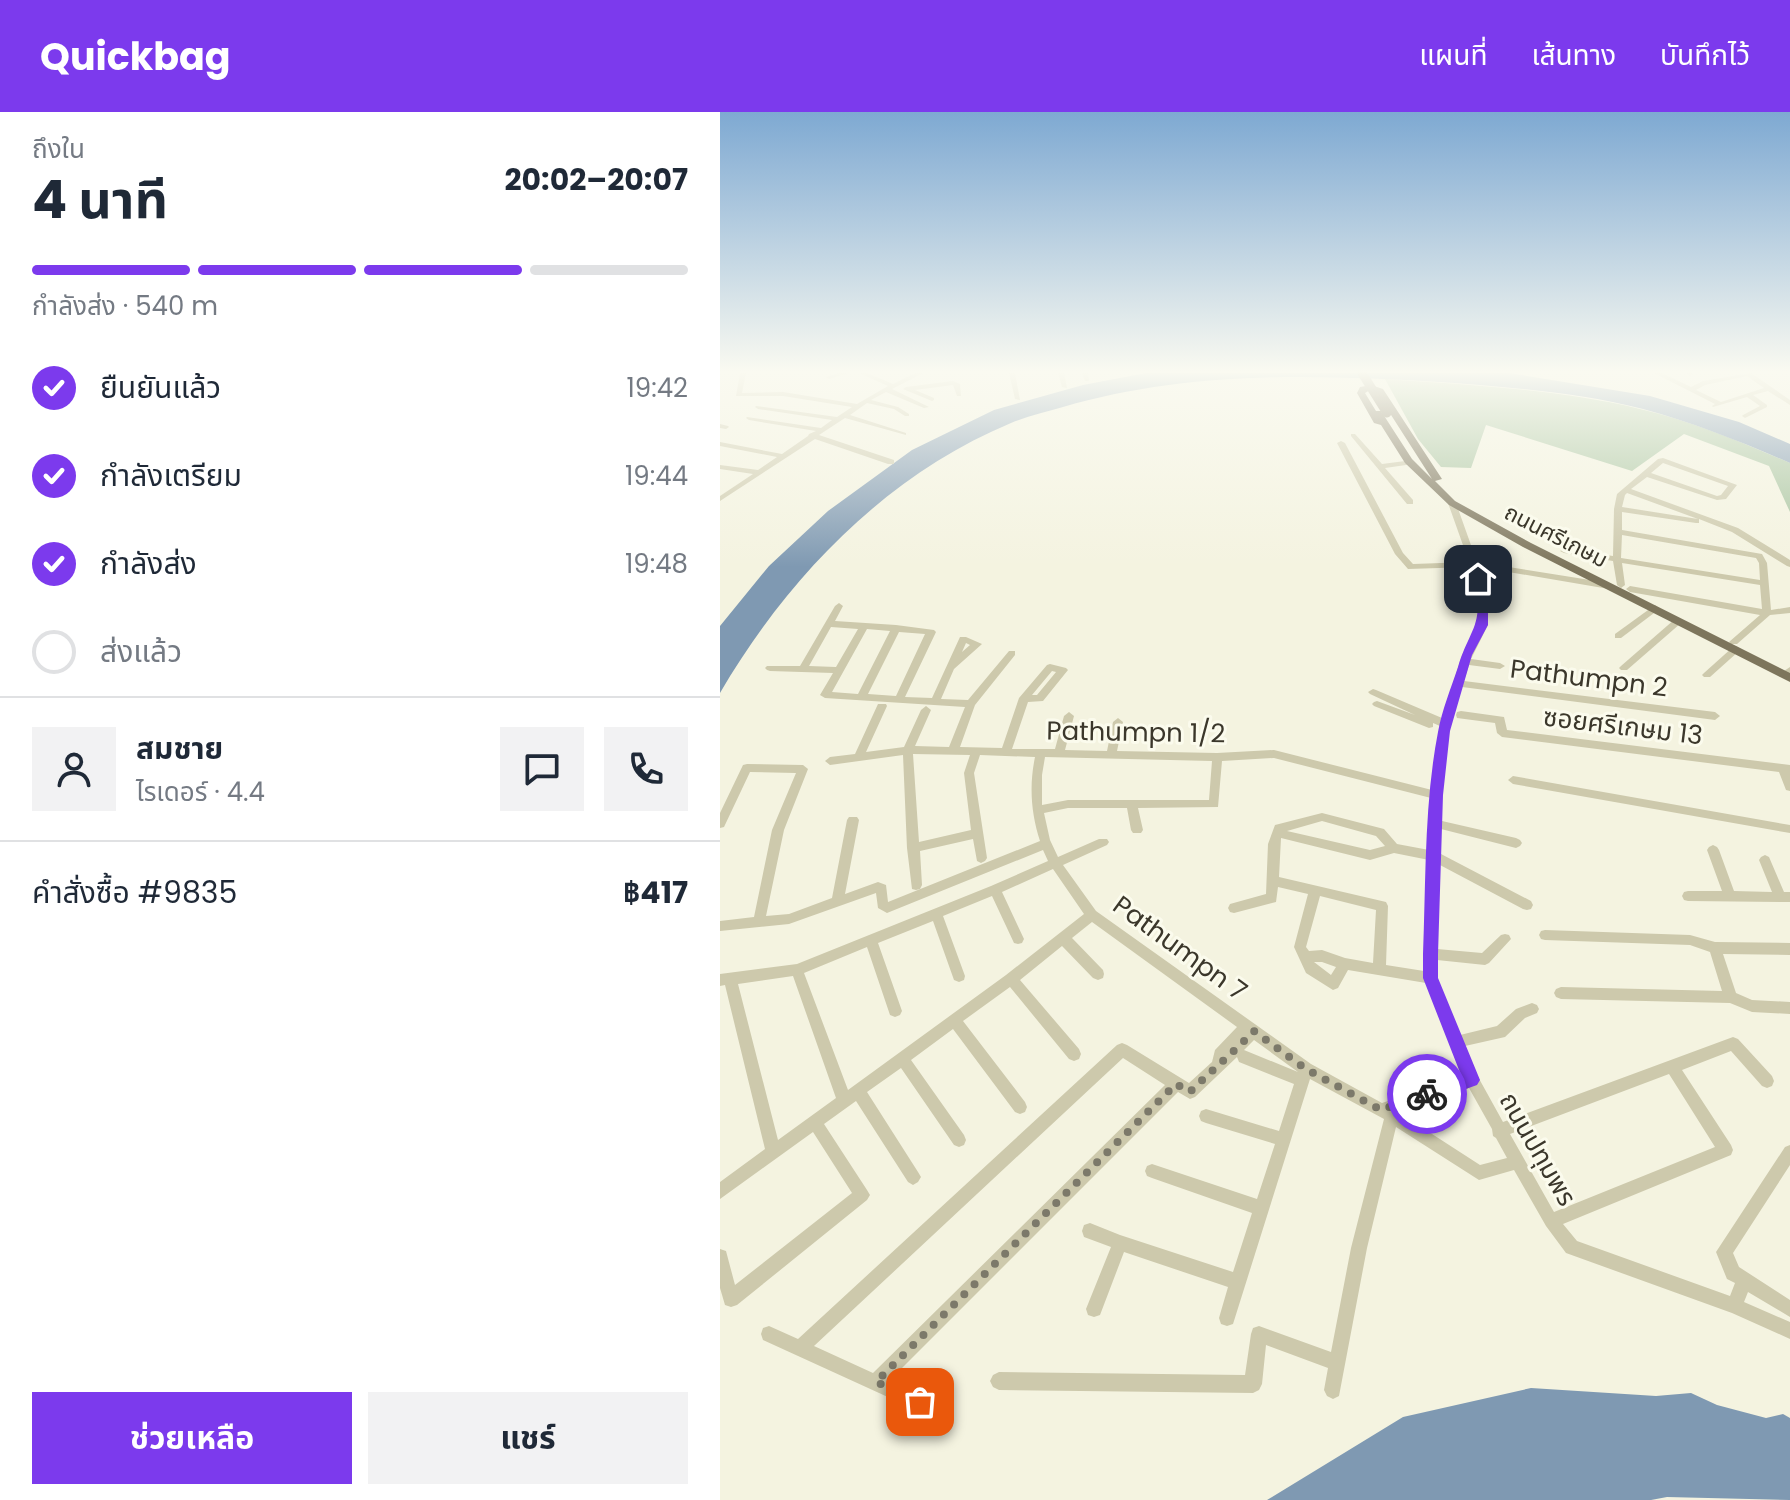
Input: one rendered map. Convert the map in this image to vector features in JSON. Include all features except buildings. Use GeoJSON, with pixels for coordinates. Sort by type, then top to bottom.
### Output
{"type":"FeatureCollection","features":[{"type":"Feature","properties":{"kind":"main road"},"geometry":{"type":"LineString","coordinates":[[1388,438],[1409,461]]}},
{"type":"Feature","properties":{"kind":"main road","name":"ถนนศรีเกษม"},"geometry":{"type":"LineString","coordinates":[[1396,438],[1409,461],[1452,503],[1527,545],[1621,587],[1678,621],[1790,671]]}},
{"type":"Feature","properties":{"kind":"main road","name":"ถนนศรีเกษม"},"geometry":{"type":"LineString","coordinates":[[1401,438],[1444,486],[1484,516],[1735,646],[1790,678]]}},
{"type":"Feature","properties":{"kind":"main road"},"geometry":{"type":"LineString","coordinates":[[1409,438],[1444,486]]}},
{"type":"Feature","properties":{"kind":"street"},"geometry":{"type":"LineString","coordinates":[[720,499],[724,492],[807,438]]}},
{"type":"Feature","properties":{"kind":"street"},"geometry":{"type":"LineString","coordinates":[[819,438],[891,462]]}},
{"type":"Feature","properties":{"kind":"street"},"geometry":{"type":"LineString","coordinates":[[1355,438],[1410,502]]}},
{"type":"Feature","properties":{"kind":"street"},"geometry":{"type":"LineString","coordinates":[[1341,443],[1399,554],[1411,567],[1474,564],[1767,613],[1790,610]]}},
{"type":"Feature","properties":{"kind":"street"},"geometry":{"type":"LineString","coordinates":[[720,444],[781,456]]}},
{"type":"Feature","properties":{"kind":"street"},"geometry":{"type":"LineString","coordinates":[[1621,587],[1617,559],[1618,499],[1626,490],[1646,474],[1666,460],[1733,485],[1723,497],[1717,498],[1646,474]]}},
{"type":"Feature","properties":{"kind":"street"},"geometry":{"type":"LineString","coordinates":[[1379,467],[1409,461]]}},
{"type":"Feature","properties":{"kind":"street"},"geometry":{"type":"LineString","coordinates":[[720,467],[757,472]]}},
{"type":"Feature","properties":{"kind":"street"},"geometry":{"type":"LineString","coordinates":[[1626,490],[1735,530],[1790,564]]}},
{"type":"Feature","properties":{"kind":"street","name":"ถนนปทุมพร"},"geometry":{"type":"LineString","coordinates":[[1452,503],[1483,595],[1483,625],[1465,661],[1445,727],[1437,795],[1430,978],[1456,1042],[1498,1131],[1551,1221],[1572,1247],[1734,1306],[1790,1331]]}},
{"type":"Feature","properties":{"kind":"street"},"geometry":{"type":"LineString","coordinates":[[1618,509],[1715,523]]}},
{"type":"Feature","properties":{"kind":"street"},"geometry":{"type":"LineString","coordinates":[[1617,532],[1759,556],[1763,563],[1767,613]]}},
{"type":"Feature","properties":{"kind":"street"},"geometry":{"type":"LineString","coordinates":[[1564,551],[1763,583]]}},
{"type":"Feature","properties":{"kind":"street"},"geometry":{"type":"LineString","coordinates":[[803,669],[839,606]]}},
{"type":"Feature","properties":{"kind":"street"},"geometry":{"type":"LineString","coordinates":[[1618,636],[1655,608]]}},
{"type":"Feature","properties":{"kind":"street"},"geometry":{"type":"LineString","coordinates":[[1707,675],[1767,613]]}},
{"type":"Feature","properties":{"kind":"street"},"geometry":{"type":"LineString","coordinates":[[1624,668],[1678,621]]}},
{"type":"Feature","properties":{"kind":"street"},"geometry":{"type":"LineString","coordinates":[[828,624],[931,632],[899,699]]}},
{"type":"Feature","properties":{"kind":"street"},"geometry":{"type":"LineString","coordinates":[[864,626],[825,695],[899,699],[931,706],[971,704]]}},
{"type":"Feature","properties":{"kind":"street"},"geometry":{"type":"LineString","coordinates":[[862,696],[896,628]]}},
{"type":"Feature","properties":{"kind":"street"},"geometry":{"type":"LineString","coordinates":[[953,751],[971,704],[1012,653]]}},
{"type":"Feature","properties":{"kind":"street"},"geometry":{"type":"LineString","coordinates":[[1465,661],[1500,666]]}},
{"type":"Feature","properties":{"kind":"street"},"geometry":{"type":"LineString","coordinates":[[770,668],[839,670]]}},
{"type":"Feature","properties":{"kind":"street"},"geometry":{"type":"LineString","coordinates":[[916,885],[908,750],[950,668]]}},
{"type":"Feature","properties":{"kind":"street","name":"Pathumpn 2"},"geometry":{"type":"LineString","coordinates":[[1457,683],[1715,716]]}},
{"type":"Feature","properties":{"kind":"street"},"geometry":{"type":"LineString","coordinates":[[1373,692],[1445,727]]}},
{"type":"Feature","properties":{"kind":"street"},"geometry":{"type":"LineString","coordinates":[[1006,752],[1024,698]]}},
{"type":"Feature","properties":{"kind":"street"},"geometry":{"type":"LineString","coordinates":[[1377,704],[1445,727]]}},
{"type":"Feature","properties":{"kind":"street"},"geometry":{"type":"LineString","coordinates":[[859,757],[882,706]]}},
{"type":"Feature","properties":{"kind":"street","name":"ซอยศรีเกษม 13"},"geometry":{"type":"LineString","coordinates":[[1461,715],[1500,720],[1502,733],[1786,769]]}},
{"type":"Feature","properties":{"kind":"street"},"geometry":{"type":"LineString","coordinates":[[1059,753],[1069,716]]}},
{"type":"Feature","properties":{"kind":"street"},"geometry":{"type":"LineString","coordinates":[[1111,754],[1118,722]]}},
{"type":"Feature","properties":{"kind":"street","name":"Pathumpn 1/2"},"geometry":{"type":"LineString","coordinates":[[830,761],[908,750],[1217,757],[1274,754],[1437,795]]}},
{"type":"Feature","properties":{"kind":"street"},"geometry":{"type":"LineString","coordinates":[[976,752],[969,773],[981,858]]}},
{"type":"Feature","properties":{"kind":"street","name":"Pathumpn 7"},"geometry":{"type":"LineString","coordinates":[[1041,752],[1034,780],[1045,844],[1054,863],[1092,915],[1250,1028],[1304,1075],[1386,1113],[1479,1173],[1518,1162]]}},
{"type":"Feature","properties":{"kind":"street"},"geometry":{"type":"LineString","coordinates":[[1039,810],[1068,804],[1214,804],[1217,757]]}},
{"type":"Feature","properties":{"kind":"street"},"geometry":{"type":"LineString","coordinates":[[720,824],[747,768],[803,769],[778,830],[759,922]]}},
{"type":"Feature","properties":{"kind":"street"},"geometry":{"type":"LineString","coordinates":[[1786,769],[1790,787]]}},
{"type":"Feature","properties":{"kind":"street"},"geometry":{"type":"LineString","coordinates":[[1513,780],[1790,829]]}},
{"type":"Feature","properties":{"kind":"street"},"geometry":{"type":"LineString","coordinates":[[1132,806],[1137,830]]}},
{"type":"Feature","properties":{"kind":"street"},"geometry":{"type":"LineString","coordinates":[[1234,908],[1272,898],[1274,844],[1279,828],[1322,817],[1380,832],[1394,848]]}},
{"type":"Feature","properties":{"kind":"street"},"geometry":{"type":"LineString","coordinates":[[838,900],[853,820]]}},
{"type":"Feature","properties":{"kind":"street"},"geometry":{"type":"LineString","coordinates":[[1437,824],[1516,843]]}},
{"type":"Feature","properties":{"kind":"street"},"geometry":{"type":"LineString","coordinates":[[1278,833],[1370,855],[1394,848],[1434,856],[1527,905]]}},
{"type":"Feature","properties":{"kind":"street"},"geometry":{"type":"LineString","coordinates":[[913,848],[976,834]]}},
{"type":"Feature","properties":{"kind":"street"},"geometry":{"type":"LineString","coordinates":[[773,1151],[725,979],[797,970],[995,890],[1103,842]]}},
{"type":"Feature","properties":{"kind":"street"},"geometry":{"type":"LineString","coordinates":[[720,926],[789,919],[878,887],[882,889],[882,904],[887,908],[1045,844]]}},
{"type":"Feature","properties":{"kind":"street"},"geometry":{"type":"LineString","coordinates":[[1713,850],[1730,896]]}},
{"type":"Feature","properties":{"kind":"street"},"geometry":{"type":"LineString","coordinates":[[1688,896],[1785,896],[1765,860]]}},
{"type":"Feature","properties":{"kind":"street"},"geometry":{"type":"LineString","coordinates":[[1275,881],[1382,906],[1379,969]]}},
{"type":"Feature","properties":{"kind":"street"},"geometry":{"type":"LineString","coordinates":[[995,890],[1018,939]]}},
{"type":"Feature","properties":{"kind":"street"},"geometry":{"type":"LineString","coordinates":[[1315,891],[1300,947],[1308,957],[1311,969],[1333,984],[1345,964]]}},
{"type":"Feature","properties":{"kind":"street"},"geometry":{"type":"LineString","coordinates":[[936,913],[959,976]]}},
{"type":"Feature","properties":{"kind":"street"},"geometry":{"type":"LineString","coordinates":[[720,1191],[955,1021],[1092,915]]}},
{"type":"Feature","properties":{"kind":"street"},"geometry":{"type":"LineString","coordinates":[[1545,935],[1690,940],[1715,948],[1790,949]]}},
{"type":"Feature","properties":{"kind":"street"},"geometry":{"type":"LineString","coordinates":[[1063,938],[1098,974]]}},
{"type":"Feature","properties":{"kind":"street"},"geometry":{"type":"LineString","coordinates":[[1430,954],[1485,959],[1505,939]]}},
{"type":"Feature","properties":{"kind":"street"},"geometry":{"type":"LineString","coordinates":[[871,941],[895,1011]]}},
{"type":"Feature","properties":{"kind":"street"},"geometry":{"type":"LineString","coordinates":[[1715,948],[1731,997]]}},
{"type":"Feature","properties":{"kind":"street"},"geometry":{"type":"LineString","coordinates":[[1308,957],[1322,956],[1345,964],[1430,978]]}},
{"type":"Feature","properties":{"kind":"street"},"geometry":{"type":"LineString","coordinates":[[797,970],[850,1094],[913,1177]]}},
{"type":"Feature","properties":{"kind":"street"},"geometry":{"type":"LineString","coordinates":[[1011,979],[1074,1054]]}},
{"type":"Feature","properties":{"kind":"street"},"geometry":{"type":"LineString","coordinates":[[1561,993],[1731,997],[1752,1006],[1790,1008]]}},
{"type":"Feature","properties":{"kind":"street"},"geometry":{"type":"LineString","coordinates":[[1456,1042],[1500,1032],[1506,1029],[1513,1016],[1532,1009]]}},
{"type":"Feature","properties":{"kind":"street"},"geometry":{"type":"LineString","coordinates":[[955,1021],[1020,1107]]}},
{"type":"Feature","properties":{"kind":"street"},"geometry":{"type":"LineString","coordinates":[[800,1348],[1122,1050],[1190,1092],[1226,1061],[1250,1028]]}},
{"type":"Feature","properties":{"kind":"street"},"geometry":{"type":"LineString","coordinates":[[1498,1131],[1733,1044],[1767,1081]]}},
{"type":"Feature","properties":{"kind":"street"},"geometry":{"type":"LineString","coordinates":[[1227,1318],[1304,1075],[1244,1057]]}},
{"type":"Feature","properties":{"kind":"street"},"geometry":{"type":"LineString","coordinates":[[902,1058],[959,1140]]}},
{"type":"Feature","properties":{"kind":"street"},"geometry":{"type":"LineString","coordinates":[[1551,1221],[1726,1150],[1672,1067]]}},
{"type":"Feature","properties":{"kind":"street"},"geometry":{"type":"LineString","coordinates":[[1333,1390],[1386,1113],[1472,1080]]}},
{"type":"Feature","properties":{"kind":"street"},"geometry":{"type":"LineString","coordinates":[[876,1382],[1176,1084]]}},
{"type":"Feature","properties":{"kind":"street"},"geometry":{"type":"LineString","coordinates":[[1206,1116],[1282,1139]]}},
{"type":"Feature","properties":{"kind":"street"},"geometry":{"type":"LineString","coordinates":[[720,1257],[731,1299],[862,1195],[814,1121]]}},
{"type":"Feature","properties":{"kind":"street"},"geometry":{"type":"LineString","coordinates":[[1790,1152],[1724,1252],[1733,1273],[1790,1309]]}},
{"type":"Feature","properties":{"kind":"street"},"geometry":{"type":"LineString","coordinates":[[1152,1171],[1260,1208]]}},
{"type":"Feature","properties":{"kind":"street"},"geometry":{"type":"LineString","coordinates":[[1090,1231],[1238,1282]]}},
{"type":"Feature","properties":{"kind":"street"},"geometry":{"type":"LineString","coordinates":[[1094,1309],[1120,1243]]}},
{"type":"Feature","properties":{"kind":"street"},"geometry":{"type":"LineString","coordinates":[[1734,1306],[1744,1280]]}},
{"type":"Feature","properties":{"kind":"street"},"geometry":{"type":"LineString","coordinates":[[769,1334],[942,1413]]}},
{"type":"Feature","properties":{"kind":"street"},"geometry":{"type":"LineString","coordinates":[[999,1381],[1253,1384],[1259,1334],[1338,1363]]}},
{"type":"Feature","properties":{"kind":"green space"},"geometry":{"type":"Polygon","coordinates":[[[1482,438],[1471,468],[1441,467],[1418,439],[1482,438]]]}},
{"type":"Feature","properties":{"kind":"green space"},"geometry":{"type":"Polygon","coordinates":[[[1527,438],[1679,438],[1632,471],[1527,438]]]}},
{"type":"Feature","properties":{"kind":"green space"},"geometry":{"type":"Polygon","coordinates":[[[1694,438],[1729,438],[1790,463],[1790,512],[1769,466],[1694,438]]]}},
{"type":"Feature","properties":{"kind":"water"},"geometry":{"type":"Polygon","coordinates":[[[937,438],[980,438],[922,471],[844,534],[776,610],[720,693],[720,626],[769,566],[828,511],[912,450],[937,438]]]}},
{"type":"Feature","properties":{"kind":"water"},"geometry":{"type":"Polygon","coordinates":[[[1729,438],[1776,438],[1790,444],[1790,463],[1729,438]]]}},
{"type":"Feature","properties":{"kind":"water"},"geometry":{"type":"Polygon","coordinates":[[[1531,1388],[1656,1396],[1691,1393],[1717,1405],[1766,1418],[1783,1414],[1790,1418],[1790,1500],[1667,1497],[1651,1500],[1267,1500],[1403,1417],[1531,1388]]]}},
{"type":"Feature","properties":{"kind":"way so far"},"geometry":{"type":"LineString","coordinates":[[920,1402],[876,1382],[1176,1084],[1190,1092],[1254,1031],[1306,1069],[1381,1110],[1427,1094]]}},
{"type":"Feature","properties":{"kind":"route"},"geometry":{"type":"LineString","coordinates":[[1427,1094],[1472,1080],[1430,978],[1430,954],[1437,795],[1444,731],[1467,655],[1483,625],[1483,595],[1478,579]]}}]}
